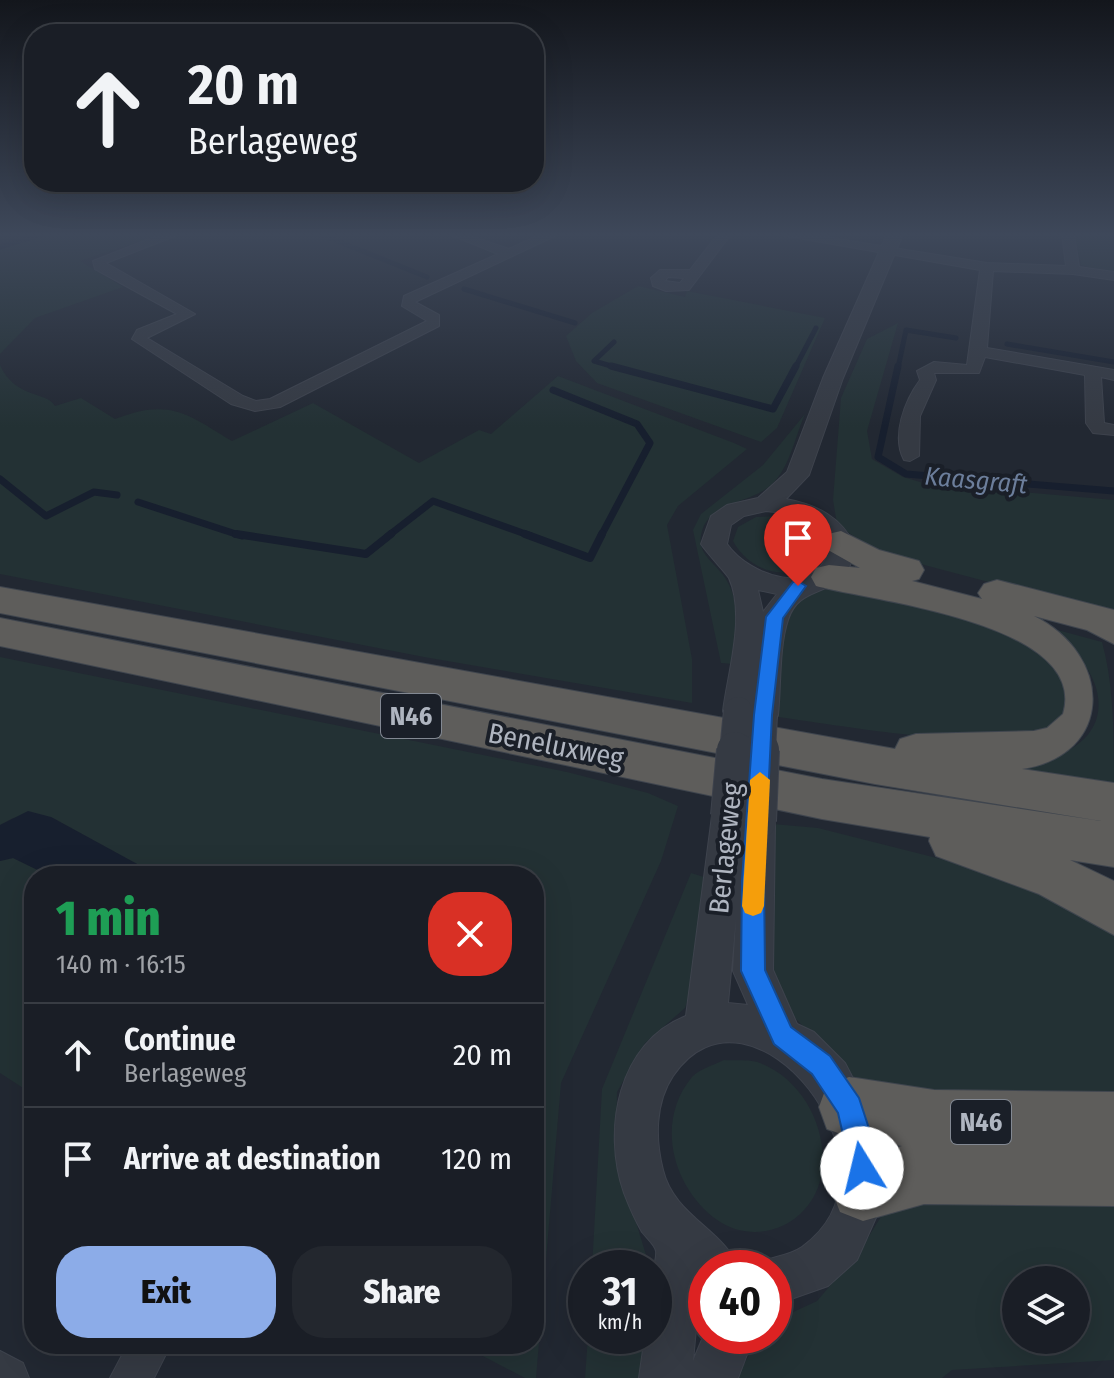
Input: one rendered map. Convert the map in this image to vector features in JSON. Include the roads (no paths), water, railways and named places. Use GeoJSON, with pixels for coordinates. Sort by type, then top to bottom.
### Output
{"type":"FeatureCollection","features":[{"type":"Feature","properties":{"kind":"highway"},"geometry":{"type":"LineString","coordinates":[[841,542],[880,563],[1100,620],[1114,630]]}},
{"type":"Feature","properties":{"kind":"highway","name":"N46"},"geometry":{"type":"LineString","coordinates":[[814,582],[867,581],[1029,627],[1074,663],[1086,689],[1086,712],[1074,733],[1052,746],[819,776]]}},
{"type":"Feature","properties":{"kind":"highway","name":"Beneluxweg"},"geometry":{"type":"LineString","coordinates":[[0,600],[819,776],[1114,845]]}},
{"type":"Feature","properties":{"kind":"highway","name":"Beneluxweg"},"geometry":{"type":"LineString","coordinates":[[0,632],[819,776],[1114,803]]}},
{"type":"Feature","properties":{"kind":"highway","name":"N46"},"geometry":{"type":"LineString","coordinates":[[819,776],[1092,894],[1114,910]]}},
{"type":"Feature","properties":{"kind":"highway","name":"N46"},"geometry":{"type":"LineString","coordinates":[[849,1107],[934,1121],[1114,1123]]}},
{"type":"Feature","properties":{"kind":"highway","name":"N46"},"geometry":{"type":"LineString","coordinates":[[863,1189],[924,1172],[1114,1174]]}},
{"type":"Feature","properties":{"kind":"street"},"geometry":{"type":"LineString","coordinates":[[159,298],[188,314],[142,333],[139,339],[237,400],[255,406],[274,403],[434,323],[434,318],[407,303],[415,298]]}},
{"type":"Feature","properties":{"kind":"street"},"geometry":{"type":"LineString","coordinates":[[766,504],[797,475],[833,378],[868,298]]}},
{"type":"Feature","properties":{"kind":"street"},"geometry":{"type":"LineString","coordinates":[[910,456],[907,444],[919,388],[928,380],[955,386],[965,382],[965,372],[973,370],[979,351],[984,298]]}},
{"type":"Feature","properties":{"kind":"street"},"geometry":{"type":"LineString","coordinates":[[979,351],[1114,375]]}},
{"type":"Feature","properties":{"kind":"street"},"geometry":{"type":"LineString","coordinates":[[1093,371],[1095,423],[1107,429]]}},
{"type":"Feature","properties":{"kind":"street"},"geometry":{"type":"LineString","coordinates":[[1077,429],[1107,429]]}},
{"type":"Feature","properties":{"kind":"street"},"geometry":{"type":"LineString","coordinates":[[797,475],[814,516]]}},
{"type":"Feature","properties":{"kind":"street"},"geometry":{"type":"LineString","coordinates":[[766,504],[795,508],[814,516],[835,531],[841,542],[842,564],[814,582],[766,584],[741,575],[717,552],[716,528],[736,510],[766,504]]}},
{"type":"Feature","properties":{"kind":"street","name":"Berlageweg"},"geometry":{"type":"LineString","coordinates":[[705,1027],[743,818],[750,713],[750,608],[741,575]]}},
{"type":"Feature","properties":{"kind":"street","name":"Berlageweg"},"geometry":{"type":"LineString","coordinates":[[750,713],[774,617],[814,582]]}},
{"type":"Feature","properties":{"kind":"street","name":"Berlageweg"},"geometry":{"type":"LineString","coordinates":[[743,818],[753,971],[782,1036]]}},
{"type":"Feature","properties":{"kind":"street"},"geometry":{"type":"LineString","coordinates":[[692,1250],[658,1214],[642,1180],[636,1146],[637,1112],[645,1082],[660,1057],[681,1039],[705,1027],[743,1024],[782,1036],[821,1065],[849,1107],[862,1147],[863,1189],[852,1228],[828,1259],[792,1278]]}},
{"type":"Feature","properties":{"kind":"street"},"geometry":{"type":"LineString","coordinates":[[665,1378],[688,1293]]}},
{"type":"Feature","properties":{"kind":"street"},"geometry":{"type":"LineString","coordinates":[[131,1378],[145,1354]]}},
{"type":"Feature","properties":{"kind":"street"},"geometry":{"type":"LineString","coordinates":[[712,1378],[722,1354]]}},
{"type":"Feature","properties":{"kind":"street"},"geometry":{"type":"LineString","coordinates":[[0,1372],[8,1378]]}},
{"type":"Feature","properties":{"kind":"water"},"geometry":{"type":"Polygon","coordinates":[[[28,811],[51,817],[141,866],[29,866],[13,858],[0,861],[0,825],[28,811]]]}},
{"type":"Feature","properties":{"kind":"waterway","name":"Kaasgraft"},"geometry":{"type":"LineString","coordinates":[[494,298],[575,323]]}},
{"type":"Feature","properties":{"kind":"waterway","name":"Kaasgraft"},"geometry":{"type":"LineString","coordinates":[[795,368],[816,328]]}},
{"type":"Feature","properties":{"kind":"waterway","name":"Kaasgraft"},"geometry":{"type":"LineString","coordinates":[[898,368],[906,330],[956,338]]}},
{"type":"Feature","properties":{"kind":"waterway","name":"Kaasgraft"},"geometry":{"type":"LineString","coordinates":[[613,366],[594,361],[614,342]]}},
{"type":"Feature","properties":{"kind":"waterway"},"geometry":{"type":"LineString","coordinates":[[1007,344],[1114,362]]}},
{"type":"Feature","properties":{"kind":"waterway","name":"Kaasgraft"},"geometry":{"type":"LineString","coordinates":[[613,366],[773,409],[796,366]]}},
{"type":"Feature","properties":{"kind":"waterway","name":"Kaasgraft"},"geometry":{"type":"LineString","coordinates":[[613,366],[618,368]]}},
{"type":"Feature","properties":{"kind":"waterway","name":"Kaasgraft"},"geometry":{"type":"LineString","coordinates":[[898,366],[878,457],[906,474],[1114,491]]}},
{"type":"Feature","properties":{"kind":"waterway"},"geometry":{"type":"LineString","coordinates":[[553,390],[637,424],[650,443],[601,536]]}},
{"type":"Feature","properties":{"kind":"waterway"},"geometry":{"type":"LineString","coordinates":[[0,479],[46,516],[94,492],[117,495]]}},
{"type":"Feature","properties":{"kind":"waterway"},"geometry":{"type":"LineString","coordinates":[[388,536],[433,501],[531,536]]}},
{"type":"Feature","properties":{"kind":"waterway"},"geometry":{"type":"LineString","coordinates":[[138,502],[242,536]]}},
{"type":"Feature","properties":{"kind":"waterway"},"geometry":{"type":"LineString","coordinates":[[236,534],[366,554],[391,534]]}},
{"type":"Feature","properties":{"kind":"waterway"},"geometry":{"type":"LineString","coordinates":[[525,534],[590,558],[601,536]]}}]}
